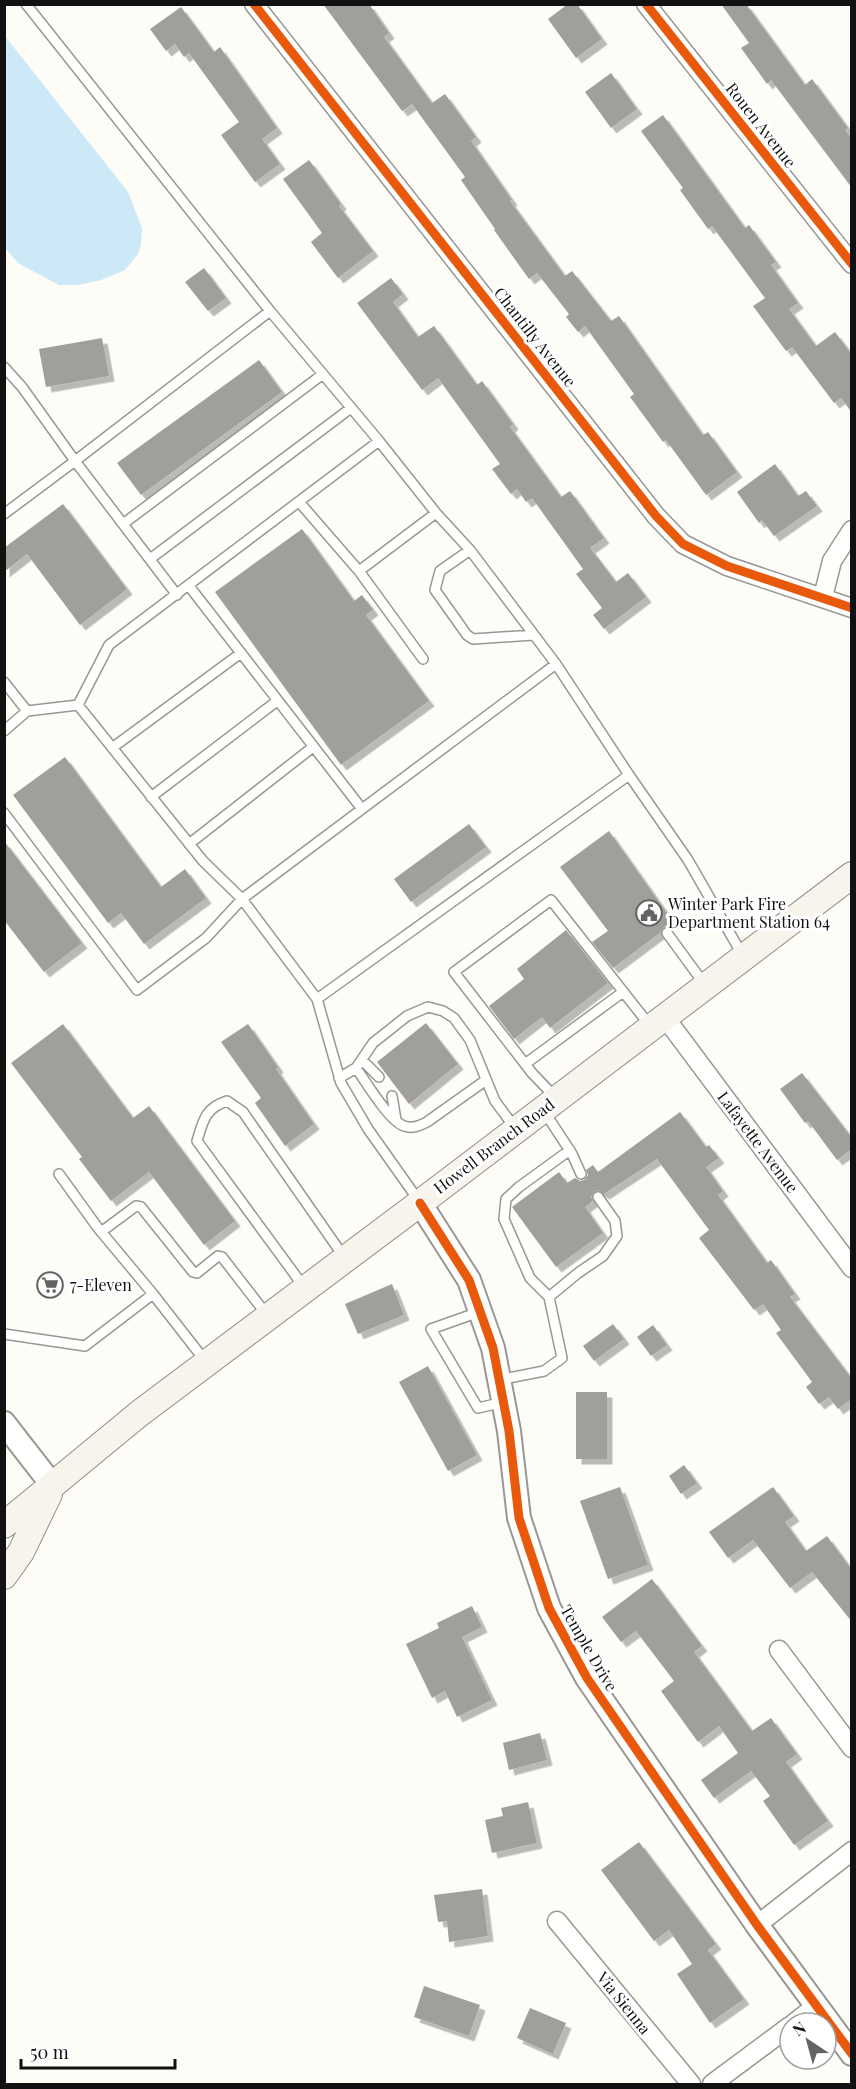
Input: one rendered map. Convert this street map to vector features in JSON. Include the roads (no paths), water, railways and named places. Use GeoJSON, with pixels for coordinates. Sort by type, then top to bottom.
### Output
{"type":"FeatureCollection","features":[{"type":"Feature","properties":{"kind":"main road","name":"Howell Branch Road"},"geometry":{"type":"LineString","coordinates":[[4,1525],[140,1413],[852,874]]}},
{"type":"Feature","properties":{"kind":"main road","name":"Howell Branch Road"},"geometry":{"type":"LineString","coordinates":[[4,1576],[21,1552],[53,1486]]}},
{"type":"Feature","properties":{"kind":"street","name":"Chantilly Avenue"},"geometry":{"type":"LineString","coordinates":[[254,4],[656,516],[683,544],[728,566],[852,608]]}},
{"type":"Feature","properties":{"kind":"street","name":"Rouen Avenue"},"geometry":{"type":"LineString","coordinates":[[646,4],[852,264]]}},
{"type":"Feature","properties":{"kind":"street"},"geometry":{"type":"LineString","coordinates":[[823,597],[832,561],[852,530]]}},
{"type":"Feature","properties":{"kind":"street","name":"Lafayette Avenue"},"geometry":{"type":"LineString","coordinates":[[658,1021],[852,1268]]}},
{"type":"Feature","properties":{"kind":"street","name":"Temple Drive"},"geometry":{"type":"LineString","coordinates":[[420,1203],[469,1280],[482,1312],[493,1348],[504,1402],[519,1518],[549,1608],[587,1678],[757,1925],[852,2054]]}},
{"type":"Feature","properties":{"kind":"street"},"geometry":{"type":"LineString","coordinates":[[4,1423],[53,1486]]}},
{"type":"Feature","properties":{"kind":"street"},"geometry":{"type":"LineString","coordinates":[[779,1650],[852,1748]]}},
{"type":"Feature","properties":{"kind":"street"},"geometry":{"type":"LineString","coordinates":[[757,1925],[852,1851]]}},
{"type":"Feature","properties":{"kind":"street","name":"Via Sienna"},"geometry":{"type":"LineString","coordinates":[[557,1921],[691,2085]]}},
{"type":"Feature","properties":{"kind":"street"},"geometry":{"type":"LineString","coordinates":[[810,2011],[816,2006]]}},
{"type":"Feature","properties":{"kind":"street"},"geometry":{"type":"LineString","coordinates":[[712,2085],[778,2035]]}},
{"type":"Feature","properties":{"kind":"lane"},"geometry":{"type":"LineString","coordinates":[[26,4],[270,311],[380,441],[436,513],[470,550],[556,663],[688,860],[743,956]]}},
{"type":"Feature","properties":{"kind":"lane"},"geometry":{"type":"LineString","coordinates":[[4,514],[270,311]]}},
{"type":"Feature","properties":{"kind":"lane"},"geometry":{"type":"LineString","coordinates":[[4,368],[22,387],[177,595]]}},
{"type":"Feature","properties":{"kind":"lane"},"geometry":{"type":"LineString","coordinates":[[123,524],[323,374]]}},
{"type":"Feature","properties":{"kind":"lane"},"geometry":{"type":"LineString","coordinates":[[150,559],[351,408]]}},
{"type":"Feature","properties":{"kind":"lane"},"geometry":{"type":"LineString","coordinates":[[78,705],[109,645],[380,441]]}},
{"type":"Feature","properties":{"kind":"lane"},"geometry":{"type":"LineString","coordinates":[[300,503],[358,571],[423,659]]}},
{"type":"Feature","properties":{"kind":"lane"},"geometry":{"type":"LineString","coordinates":[[358,571],[436,513]]}},
{"type":"Feature","properties":{"kind":"lane"},"geometry":{"type":"LineString","coordinates":[[470,550],[440,572],[435,590],[467,635],[473,639],[533,635]]}},
{"type":"Feature","properties":{"kind":"lane"},"geometry":{"type":"LineString","coordinates":[[189,586],[362,809]]}},
{"type":"Feature","properties":{"kind":"lane"},"geometry":{"type":"LineString","coordinates":[[112,748],[241,654]]}},
{"type":"Feature","properties":{"kind":"lane"},"geometry":{"type":"LineString","coordinates":[[4,813],[136,990],[206,938],[242,899],[556,663]]}},
{"type":"Feature","properties":{"kind":"lane"},"geometry":{"type":"LineString","coordinates":[[4,682],[27,711]]}},
{"type":"Feature","properties":{"kind":"lane"},"geometry":{"type":"LineString","coordinates":[[151,797],[277,701]]}},
{"type":"Feature","properties":{"kind":"lane"},"geometry":{"type":"LineString","coordinates":[[4,730],[27,711],[78,705]]}},
{"type":"Feature","properties":{"kind":"lane"},"geometry":{"type":"LineString","coordinates":[[78,705],[203,861],[242,899],[318,999],[339,1078],[368,1129],[420,1203]]}},
{"type":"Feature","properties":{"kind":"lane"},"geometry":{"type":"LineString","coordinates":[[189,844],[313,747]]}},
{"type":"Feature","properties":{"kind":"lane"},"geometry":{"type":"LineString","coordinates":[[318,999],[629,775]]}},
{"type":"Feature","properties":{"kind":"lane"},"geometry":{"type":"LineString","coordinates":[[581,1174],[550,1104],[525,1064],[454,972],[550,900],[623,992],[658,1021]]}},
{"type":"Feature","properties":{"kind":"lane"},"geometry":{"type":"LineString","coordinates":[[667,933],[705,985]]}},
{"type":"Feature","properties":{"kind":"lane"},"geometry":{"type":"LineString","coordinates":[[525,1064],[623,992]]}},
{"type":"Feature","properties":{"kind":"lane"},"geometry":{"type":"LineString","coordinates":[[339,1078],[359,1064],[373,1043],[407,1016],[428,1007],[443,1011],[454,1018],[473,1046],[495,1101],[516,1130]]}},
{"type":"Feature","properties":{"kind":"lane"},"geometry":{"type":"LineString","coordinates":[[359,1064],[379,1077]]}},
{"type":"Feature","properties":{"kind":"lane"},"geometry":{"type":"LineString","coordinates":[[359,1064],[386,1111],[403,1126],[416,1128],[486,1080]]}},
{"type":"Feature","properties":{"kind":"lane"},"geometry":{"type":"LineString","coordinates":[[392,1096],[396,1120]]}},
{"type":"Feature","properties":{"kind":"lane"},"geometry":{"type":"LineString","coordinates":[[306,1289],[197,1141],[203,1119],[215,1105],[227,1101],[243,1112],[345,1259]]}},
{"type":"Feature","properties":{"kind":"lane"},"geometry":{"type":"LineString","coordinates":[[499,1380],[544,1371],[562,1358],[549,1298],[530,1278],[504,1219],[506,1199],[519,1186],[570,1150]]}},
{"type":"Feature","properties":{"kind":"lane"},"geometry":{"type":"LineString","coordinates":[[59,1174],[101,1232],[206,1363]]}},
{"type":"Feature","properties":{"kind":"lane"},"geometry":{"type":"LineString","coordinates":[[549,1298],[578,1273],[603,1256],[616,1236],[615,1221],[598,1197]]}},
{"type":"Feature","properties":{"kind":"lane"},"geometry":{"type":"LineString","coordinates":[[101,1232],[136,1206],[141,1207],[193,1272],[198,1273],[218,1256],[222,1257],[268,1317]]}},
{"type":"Feature","properties":{"kind":"lane"},"geometry":{"type":"LineString","coordinates":[[4,1334],[85,1346],[153,1294]]}},
{"type":"Feature","properties":{"kind":"lane"},"geometry":{"type":"LineString","coordinates":[[482,1312],[431,1329],[478,1408],[504,1402]]}},
{"type":"Feature","properties":{"kind":"water"},"geometry":{"type":"Polygon","coordinates":[[[5,36],[128,192],[142,228],[138,254],[125,270],[101,280],[78,285],[59,285],[18,263],[5,248],[5,36]]]}},
{"type":"Feature","properties":{"kind":"place","name":"Winter Park Fire Department Station 64"},"geometry":{"type":"Point","coordinates":[649,913]}},
{"type":"Feature","properties":{"kind":"place","name":"7-Eleven"},"geometry":{"type":"Point","coordinates":[50,1285]}}]}
